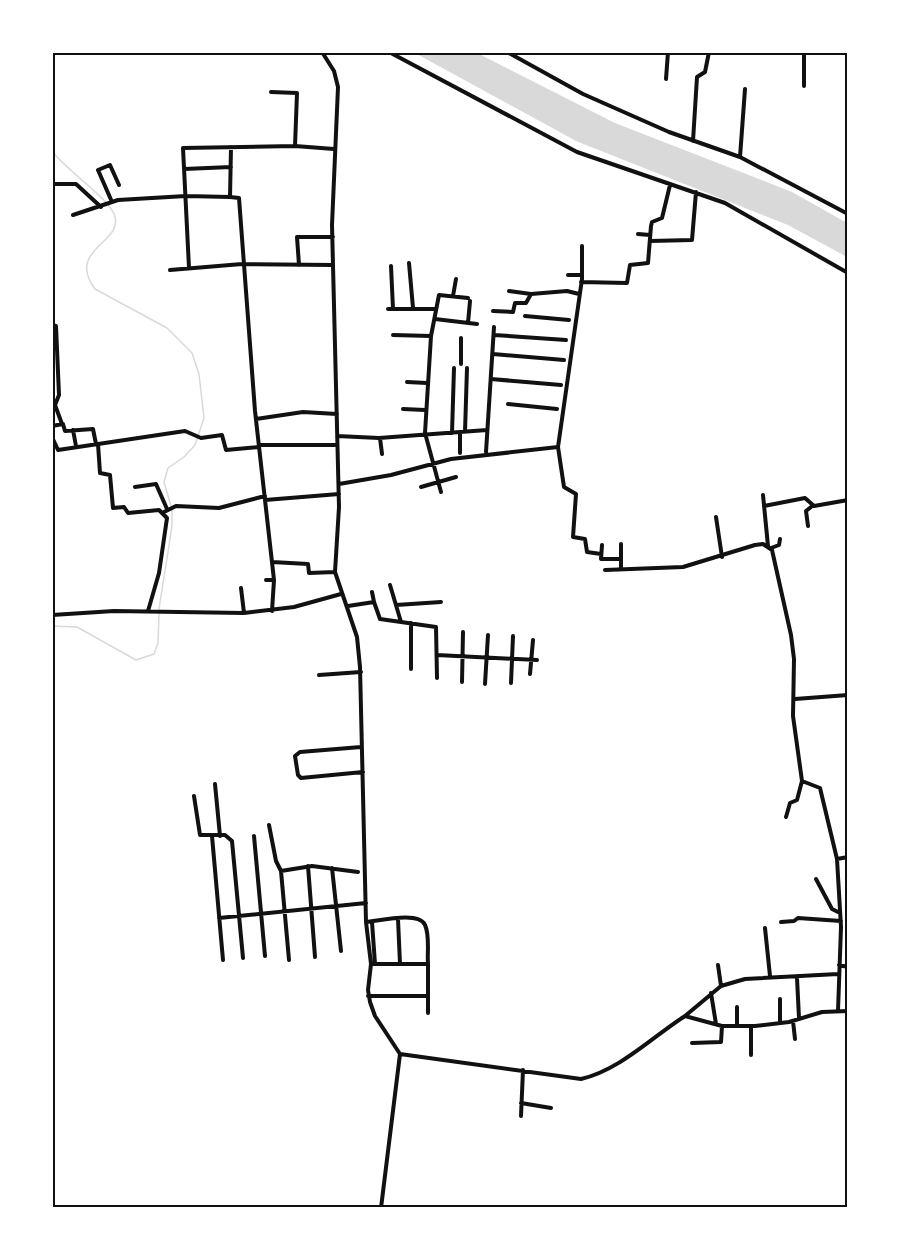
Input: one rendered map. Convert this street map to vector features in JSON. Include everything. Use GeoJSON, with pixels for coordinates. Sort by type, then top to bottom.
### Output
{"type":"FeatureCollection","features":[{"type":"Feature","properties":{"kind":"street"},"geometry":{"type":"LineString","coordinates":[[322,52],[338,81],[334,149],[333,237],[339,484],[335,572],[341,594],[348,606],[358,646],[361,672],[366,922],[373,964]]}},
{"type":"Feature","properties":{"kind":"street"},"geometry":{"type":"LineString","coordinates":[[389,52],[577,152],[725,203],[848,273]]}},
{"type":"Feature","properties":{"kind":"street"},"geometry":{"type":"LineString","coordinates":[[507,52],[583,94],[693,141],[740,157],[848,214]]}},
{"type":"Feature","properties":{"kind":"street"},"geometry":{"type":"LineString","coordinates":[[666,79],[668,52]]}},
{"type":"Feature","properties":{"kind":"street"},"geometry":{"type":"LineString","coordinates":[[693,141],[697,77],[705,72],[709,52]]}},
{"type":"Feature","properties":{"kind":"street"},"geometry":{"type":"LineString","coordinates":[[804,52],[804,86]]}},
{"type":"Feature","properties":{"kind":"street"},"geometry":{"type":"LineString","coordinates":[[740,157],[745,89]]}},
{"type":"Feature","properties":{"kind":"street"},"geometry":{"type":"LineString","coordinates":[[271,92],[297,93],[295,146]]}},
{"type":"Feature","properties":{"kind":"street"},"geometry":{"type":"LineString","coordinates":[[189,268],[183,169],[183,150],[186,147],[295,146],[334,149]]}},
{"type":"Feature","properties":{"kind":"street"},"geometry":{"type":"LineString","coordinates":[[230,197],[231,147]]}},
{"type":"Feature","properties":{"kind":"street"},"geometry":{"type":"LineString","coordinates":[[111,202],[98,170],[110,165],[119,185]]}},
{"type":"Feature","properties":{"kind":"street"},"geometry":{"type":"LineString","coordinates":[[183,169],[231,168]]}},
{"type":"Feature","properties":{"kind":"street"},"geometry":{"type":"LineString","coordinates":[[52,184],[76,184],[102,207]]}},
{"type":"Feature","properties":{"kind":"street"},"geometry":{"type":"LineString","coordinates":[[581,282],[628,283],[630,265],[646,264],[650,261],[652,222],[662,218],[669,185]]}},
{"type":"Feature","properties":{"kind":"street"},"geometry":{"type":"LineString","coordinates":[[650,241],[692,240],[696,192]]}},
{"type":"Feature","properties":{"kind":"street"},"geometry":{"type":"LineString","coordinates":[[73,215],[102,207],[111,202],[186,196],[239,199],[240,228],[244,234],[243,265],[256,419],[274,580],[272,611]]}},
{"type":"Feature","properties":{"kind":"street"},"geometry":{"type":"LineString","coordinates":[[638,234],[650,235]]}},
{"type":"Feature","properties":{"kind":"street"},"geometry":{"type":"LineString","coordinates":[[299,265],[297,237],[333,237]]}},
{"type":"Feature","properties":{"kind":"street"},"geometry":{"type":"LineString","coordinates":[[582,246],[582,275],[558,447],[564,488],[576,494],[573,537],[585,539],[587,552],[601,554]]}},
{"type":"Feature","properties":{"kind":"street"},"geometry":{"type":"LineString","coordinates":[[409,262],[413,308]]}},
{"type":"Feature","properties":{"kind":"street"},"geometry":{"type":"LineString","coordinates":[[170,270],[243,265],[333,265]]}},
{"type":"Feature","properties":{"kind":"street"},"geometry":{"type":"LineString","coordinates":[[391,266],[390,309],[436,309]]}},
{"type":"Feature","properties":{"kind":"street"},"geometry":{"type":"LineString","coordinates":[[568,275],[582,275]]}},
{"type":"Feature","properties":{"kind":"street"},"geometry":{"type":"LineString","coordinates":[[453,296],[456,279]]}},
{"type":"Feature","properties":{"kind":"street"},"geometry":{"type":"LineString","coordinates":[[509,291],[531,294],[567,291],[579,294]]}},
{"type":"Feature","properties":{"kind":"street"},"geometry":{"type":"LineString","coordinates":[[493,311],[512,312],[517,292]]}},
{"type":"Feature","properties":{"kind":"street"},"geometry":{"type":"LineString","coordinates":[[516,303],[526,303],[531,294]]}},
{"type":"Feature","properties":{"kind":"street"},"geometry":{"type":"LineString","coordinates":[[441,492],[424,433],[431,336],[439,295],[469,300],[468,323]]}},
{"type":"Feature","properties":{"kind":"street"},"geometry":{"type":"LineString","coordinates":[[525,316],[568,320]]}},
{"type":"Feature","properties":{"kind":"street"},"geometry":{"type":"LineString","coordinates":[[435,319],[477,324]]}},
{"type":"Feature","properties":{"kind":"street"},"geometry":{"type":"LineString","coordinates":[[52,325],[56,326],[55,376],[59,395],[55,405],[65,431],[93,429],[100,472],[110,475],[113,508],[124,507],[128,513],[219,508],[265,498],[339,494]]}},
{"type":"Feature","properties":{"kind":"street"},"geometry":{"type":"LineString","coordinates":[[486,452],[495,327]]}},
{"type":"Feature","properties":{"kind":"street"},"geometry":{"type":"LineString","coordinates":[[393,335],[431,336]]}},
{"type":"Feature","properties":{"kind":"street"},"geometry":{"type":"LineString","coordinates":[[494,335],[566,340]]}},
{"type":"Feature","properties":{"kind":"street"},"geometry":{"type":"LineString","coordinates":[[461,338],[461,364]]}},
{"type":"Feature","properties":{"kind":"street"},"geometry":{"type":"LineString","coordinates":[[493,354],[564,360]]}},
{"type":"Feature","properties":{"kind":"street"},"geometry":{"type":"LineString","coordinates":[[452,433],[454,368]]}},
{"type":"Feature","properties":{"kind":"street"},"geometry":{"type":"LineString","coordinates":[[460,453],[467,368]]}},
{"type":"Feature","properties":{"kind":"street"},"geometry":{"type":"LineString","coordinates":[[491,379],[561,386]]}},
{"type":"Feature","properties":{"kind":"street"},"geometry":{"type":"LineString","coordinates":[[406,382],[427,383]]}},
{"type":"Feature","properties":{"kind":"street"},"geometry":{"type":"LineString","coordinates":[[508,404],[557,409]]}},
{"type":"Feature","properties":{"kind":"street"},"geometry":{"type":"LineString","coordinates":[[403,409],[425,410]]}},
{"type":"Feature","properties":{"kind":"street"},"geometry":{"type":"LineString","coordinates":[[256,419],[303,412],[337,414]]}},
{"type":"Feature","properties":{"kind":"street"},"geometry":{"type":"LineString","coordinates":[[52,426],[62,424]]}},
{"type":"Feature","properties":{"kind":"street"},"geometry":{"type":"LineString","coordinates":[[73,430],[76,446]]}},
{"type":"Feature","properties":{"kind":"street"},"geometry":{"type":"LineString","coordinates":[[337,436],[379,438],[487,430]]}},
{"type":"Feature","properties":{"kind":"street"},"geometry":{"type":"LineString","coordinates":[[53,436],[56,449],[166,433],[189,432],[197,436],[222,435],[226,450],[259,446],[337,445]]}},
{"type":"Feature","properties":{"kind":"street"},"geometry":{"type":"LineString","coordinates":[[379,438],[382,454]]}},
{"type":"Feature","properties":{"kind":"street"},"geometry":{"type":"LineString","coordinates":[[339,484],[391,475],[434,463],[558,447]]}},
{"type":"Feature","properties":{"kind":"street"},"geometry":{"type":"LineString","coordinates":[[421,487],[456,477]]}},
{"type":"Feature","properties":{"kind":"street"},"geometry":{"type":"LineString","coordinates":[[135,487],[156,484],[168,509],[159,573],[150,611]]}},
{"type":"Feature","properties":{"kind":"street"},"geometry":{"type":"LineString","coordinates":[[763,495],[769,547],[778,569],[791,635],[795,699],[793,716],[802,781],[797,800],[790,803],[786,817]]}},
{"type":"Feature","properties":{"kind":"street"},"geometry":{"type":"LineString","coordinates":[[764,506],[805,498],[811,507]]}},
{"type":"Feature","properties":{"kind":"street"},"geometry":{"type":"LineString","coordinates":[[808,526],[806,511],[811,507],[848,500]]}},
{"type":"Feature","properties":{"kind":"street"},"geometry":{"type":"LineString","coordinates":[[716,517],[722,557]]}},
{"type":"Feature","properties":{"kind":"street"},"geometry":{"type":"LineString","coordinates":[[605,570],[683,567],[722,557],[755,545],[769,547],[779,545],[780,539]]}},
{"type":"Feature","properties":{"kind":"street"},"geometry":{"type":"LineString","coordinates":[[621,544],[621,568]]}},
{"type":"Feature","properties":{"kind":"street"},"geometry":{"type":"LineString","coordinates":[[602,545],[602,559],[621,559]]}},
{"type":"Feature","properties":{"kind":"street"},"geometry":{"type":"LineString","coordinates":[[272,562],[308,564],[309,573],[335,572]]}},
{"type":"Feature","properties":{"kind":"street"},"geometry":{"type":"LineString","coordinates":[[266,579],[274,580]]}},
{"type":"Feature","properties":{"kind":"street"},"geometry":{"type":"LineString","coordinates":[[390,585],[401,622]]}},
{"type":"Feature","properties":{"kind":"street"},"geometry":{"type":"LineString","coordinates":[[241,588],[244,614]]}},
{"type":"Feature","properties":{"kind":"street"},"geometry":{"type":"LineString","coordinates":[[372,592],[380,619],[436,627],[436,678]]}},
{"type":"Feature","properties":{"kind":"street"},"geometry":{"type":"LineString","coordinates":[[52,615],[150,611],[244,614],[272,611],[341,594]]}},
{"type":"Feature","properties":{"kind":"street"},"geometry":{"type":"LineString","coordinates":[[348,606],[374,602]]}},
{"type":"Feature","properties":{"kind":"street"},"geometry":{"type":"LineString","coordinates":[[396,605],[441,602]]}},
{"type":"Feature","properties":{"kind":"street"},"geometry":{"type":"LineString","coordinates":[[411,623],[411,669]]}},
{"type":"Feature","properties":{"kind":"street"},"geometry":{"type":"LineString","coordinates":[[462,682],[463,632]]}},
{"type":"Feature","properties":{"kind":"street"},"geometry":{"type":"LineString","coordinates":[[485,684],[488,635]]}},
{"type":"Feature","properties":{"kind":"street"},"geometry":{"type":"LineString","coordinates":[[511,683],[513,636]]}},
{"type":"Feature","properties":{"kind":"street"},"geometry":{"type":"LineString","coordinates":[[530,674],[533,640]]}},
{"type":"Feature","properties":{"kind":"street"},"geometry":{"type":"LineString","coordinates":[[437,655],[537,660]]}},
{"type":"Feature","properties":{"kind":"street"},"geometry":{"type":"LineString","coordinates":[[320,675],[361,672]]}},
{"type":"Feature","properties":{"kind":"street"},"geometry":{"type":"LineString","coordinates":[[795,699],[848,695]]}},
{"type":"Feature","properties":{"kind":"street"},"geometry":{"type":"LineString","coordinates":[[361,747],[297,753],[294,756],[298,775],[301,778],[363,772]]}},
{"type":"Feature","properties":{"kind":"street"},"geometry":{"type":"LineString","coordinates":[[802,781],[820,788],[837,859],[841,921],[838,1011]]}},
{"type":"Feature","properties":{"kind":"street"},"geometry":{"type":"LineString","coordinates":[[216,784],[220,836]]}},
{"type":"Feature","properties":{"kind":"street"},"geometry":{"type":"LineString","coordinates":[[194,796],[199,833],[228,836],[232,841],[243,958]]}},
{"type":"Feature","properties":{"kind":"street"},"geometry":{"type":"LineString","coordinates":[[269,825],[276,861],[281,871],[289,960]]}},
{"type":"Feature","properties":{"kind":"street"},"geometry":{"type":"LineString","coordinates":[[212,836],[223,960]]}},
{"type":"Feature","properties":{"kind":"street"},"geometry":{"type":"LineString","coordinates":[[254,836],[265,956]]}},
{"type":"Feature","properties":{"kind":"street"},"geometry":{"type":"LineString","coordinates":[[837,859],[848,857]]}},
{"type":"Feature","properties":{"kind":"street"},"geometry":{"type":"LineString","coordinates":[[281,871],[308,866],[358,872]]}},
{"type":"Feature","properties":{"kind":"street"},"geometry":{"type":"LineString","coordinates":[[308,866],[315,957]]}},
{"type":"Feature","properties":{"kind":"street"},"geometry":{"type":"LineString","coordinates":[[332,868],[341,951]]}},
{"type":"Feature","properties":{"kind":"street"},"geometry":{"type":"LineString","coordinates":[[816,879],[832,909],[840,913]]}},
{"type":"Feature","properties":{"kind":"street"},"geometry":{"type":"LineString","coordinates":[[219,918],[366,903]]}},
{"type":"Feature","properties":{"kind":"street"},"geometry":{"type":"LineString","coordinates":[[366,922],[413,916],[425,924],[428,1013]]}},
{"type":"Feature","properties":{"kind":"street"},"geometry":{"type":"LineString","coordinates":[[781,922],[794,921],[798,918],[841,921]]}},
{"type":"Feature","properties":{"kind":"street"},"geometry":{"type":"LineString","coordinates":[[398,919],[400,964]]}},
{"type":"Feature","properties":{"kind":"street"},"geometry":{"type":"LineString","coordinates":[[372,922],[373,964],[368,996],[375,1016],[400,1054],[381,1208]]}},
{"type":"Feature","properties":{"kind":"street"},"geometry":{"type":"LineString","coordinates":[[765,928],[770,976]]}},
{"type":"Feature","properties":{"kind":"street"},"geometry":{"type":"LineString","coordinates":[[373,964],[428,964]]}},
{"type":"Feature","properties":{"kind":"street"},"geometry":{"type":"LineString","coordinates":[[718,965],[721,986]]}},
{"type":"Feature","properties":{"kind":"street"},"geometry":{"type":"LineString","coordinates":[[839,965],[848,967]]}},
{"type":"Feature","properties":{"kind":"street"},"geometry":{"type":"LineString","coordinates":[[400,1054],[581,1078],[590,1077],[643,1046],[685,1016],[721,986],[770,976],[797,978],[838,974]]}},
{"type":"Feature","properties":{"kind":"street"},"geometry":{"type":"LineString","coordinates":[[797,978],[799,1018]]}},
{"type":"Feature","properties":{"kind":"street"},"geometry":{"type":"LineString","coordinates":[[711,992],[716,1024]]}},
{"type":"Feature","properties":{"kind":"street"},"geometry":{"type":"LineString","coordinates":[[368,996],[428,996]]}},
{"type":"Feature","properties":{"kind":"street"},"geometry":{"type":"LineString","coordinates":[[780,999],[780,1023]]}},
{"type":"Feature","properties":{"kind":"street"},"geometry":{"type":"LineString","coordinates":[[737,1008],[737,1026]]}},
{"type":"Feature","properties":{"kind":"street"},"geometry":{"type":"LineString","coordinates":[[685,1016],[722,1026],[751,1026],[793,1021],[822,1012],[848,1011]]}},
{"type":"Feature","properties":{"kind":"street"},"geometry":{"type":"LineString","coordinates":[[793,1021],[795,1039]]}},
{"type":"Feature","properties":{"kind":"street"},"geometry":{"type":"LineString","coordinates":[[692,1044],[721,1042],[722,1026]]}},
{"type":"Feature","properties":{"kind":"street"},"geometry":{"type":"LineString","coordinates":[[751,1026],[751,1055]]}},
{"type":"Feature","properties":{"kind":"street"},"geometry":{"type":"LineString","coordinates":[[521,1116],[523,1070]]}},
{"type":"Feature","properties":{"kind":"street"},"geometry":{"type":"LineString","coordinates":[[521,1103],[551,1108]]}},
{"type":"Feature","properties":{"kind":"shaded area"},"geometry":{"type":"Polygon","coordinates":[[[415,53],[477,53],[615,123],[792,192],[847,223],[847,257],[788,225],[576,141],[415,53]]]}},
{"type":"Feature","properties":{"kind":"waterway"},"geometry":{"type":"LineString","coordinates":[[52,151],[103,199],[114,214],[115,224],[112,232],[91,255],[87,264],[88,275],[95,289],[167,328],[192,353],[199,374],[204,418],[195,445],[184,457],[168,468],[164,482],[171,506]]}},
{"type":"Feature","properties":{"kind":"waterway"},"geometry":{"type":"LineString","coordinates":[[159,609],[172,526],[172,510]]}},
{"type":"Feature","properties":{"kind":"waterway"},"geometry":{"type":"LineString","coordinates":[[52,626],[77,627],[136,660],[154,654],[158,643],[159,614]]}}]}
